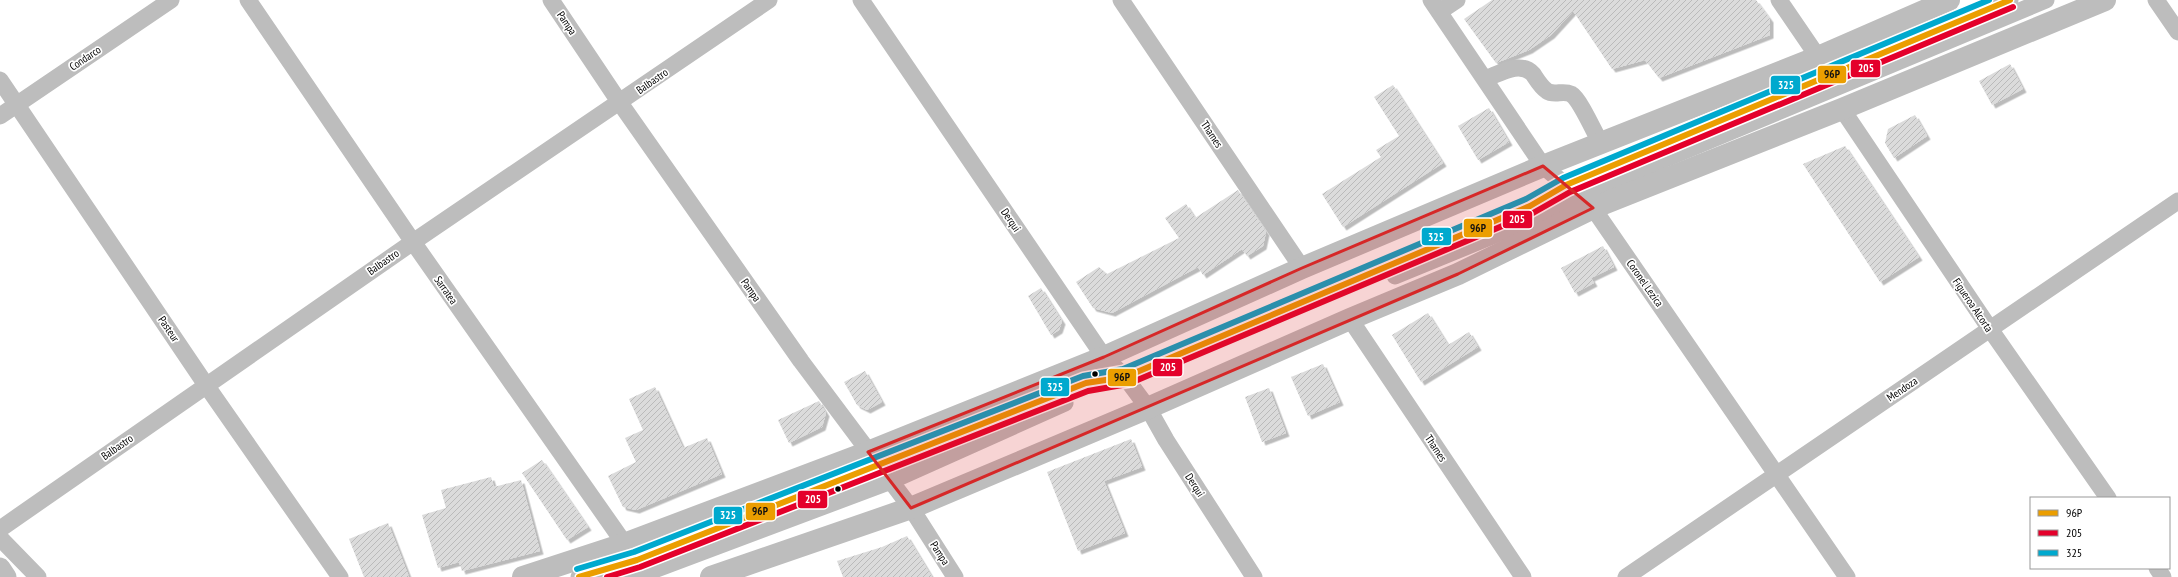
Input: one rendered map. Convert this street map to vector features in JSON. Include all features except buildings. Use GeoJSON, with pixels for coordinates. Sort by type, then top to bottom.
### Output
{"type":"FeatureCollection","features":[{"type":"Feature","properties":{"kind":"highway"},"geometry":{"type":"LineString","coordinates":[[523,577],[639,564],[1302,268],[1542,166],[1601,144],[1818,56],[1949,0]]}},
{"type":"Feature","properties":{"kind":"highway"},"geometry":{"type":"LineString","coordinates":[[710,577],[911,508],[1148,408],[1350,319],[1458,274],[1579,196],[1842,109],[2105,0]]}},
{"type":"Feature","properties":{"kind":"main road"},"geometry":{"type":"LineString","coordinates":[[0,568],[6,577]]}},
{"type":"Feature","properties":{"kind":"street","name":"Condarco"},"geometry":{"type":"LineString","coordinates":[[0,116],[171,0]]}},
{"type":"Feature","properties":{"kind":"street","name":"Sarratea"},"geometry":{"type":"LineString","coordinates":[[248,0],[413,242],[639,564]]}},
{"type":"Feature","properties":{"kind":"street","name":"Pampa"},"geometry":{"type":"LineString","coordinates":[[551,0],[620,103],[801,360],[911,508],[955,577]]}},
{"type":"Feature","properties":{"kind":"street","name":"Balbastro"},"geometry":{"type":"LineString","coordinates":[[0,529],[413,242],[620,103],[769,0]]}},
{"type":"Feature","properties":{"kind":"street","name":"Derqui"},"geometry":{"type":"LineString","coordinates":[[862,0],[1104,357],[1127,381],[1148,408],[1166,440],[1254,577]]}},
{"type":"Feature","properties":{"kind":"street","name":"Thames"},"geometry":{"type":"LineString","coordinates":[[1121,0],[1302,268]]}},
{"type":"Feature","properties":{"kind":"street"},"geometry":{"type":"LineString","coordinates":[[1435,6],[1457,0]]}},
{"type":"Feature","properties":{"kind":"street"},"geometry":{"type":"LineString","coordinates":[[1779,0],[1818,56]]}},
{"type":"Feature","properties":{"kind":"street"},"geometry":{"type":"LineString","coordinates":[[579,577],[639,564],[891,481],[1091,392],[1127,381],[1528,221],[1579,196],[2010,0]]}},
{"type":"Feature","properties":{"kind":"street"},"geometry":{"type":"LineString","coordinates":[[1579,196],[2046,0]]}},
{"type":"Feature","properties":{"kind":"street"},"geometry":{"type":"LineString","coordinates":[[2156,0],[2178,32]]}},
{"type":"Feature","properties":{"kind":"street","name":"Coronel Lezica"},"geometry":{"type":"LineString","coordinates":[[1435,6],[1542,166],[1579,196],[1777,473],[1847,577]]}},
{"type":"Feature","properties":{"kind":"street"},"geometry":{"type":"LineString","coordinates":[[1485,79],[1517,67],[1524,68],[1532,73],[1545,90],[1551,93],[1566,93],[1575,98],[1601,144]]}},
{"type":"Feature","properties":{"kind":"street","name":"Pasteur"},"geometry":{"type":"LineString","coordinates":[[0,80],[206,385],[340,577]]}},
{"type":"Feature","properties":{"kind":"street","name":"Figueroa Alcorta"},"geometry":{"type":"LineString","coordinates":[[1842,109],[1990,329],[2107,497]]}},
{"type":"Feature","properties":{"kind":"street","name":"Mendoza"},"geometry":{"type":"LineString","coordinates":[[1626,577],[2178,201]]}},
{"type":"Feature","properties":{"kind":"street","name":"Thames"},"geometry":{"type":"LineString","coordinates":[[1350,319],[1523,577]]}},
{"type":"Feature","properties":{"kind":"street"},"geometry":{"type":"LineString","coordinates":[[874,458],[1086,383],[1127,381]]}},
{"type":"Feature","properties":{"kind":"street"},"geometry":{"type":"LineString","coordinates":[[0,538],[38,577]]}},
{"type":"Feature","properties":{"kind":"street"},"geometry":{"type":"LineString","coordinates":[[627,577],[639,564]]}},
{"type":"Feature","properties":{"kind":"highlighted area"},"geometry":{"type":"Polygon","coordinates":[[[1543,166],[1593,208],[1458,274],[911,508],[868,452],[1104,357],[1302,268],[1543,166]]]}},
{"type":"Feature","properties":{"kind":"transit line","name":"325"},"geometry":{"type":"LineString","coordinates":[[577,569],[634,552],[1083,376],[1123,369],[1526,199],[1563,178],[1989,0]]}},
{"type":"Feature","properties":{"kind":"transit line","name":"96P"},"geometry":{"type":"LineString","coordinates":[[579,577],[637,560],[1086,383],[1125,377],[1530,206],[1566,185],[2010,0]]}},
{"type":"Feature","properties":{"kind":"transit line","name":"205"},"geometry":{"type":"LineString","coordinates":[[607,577],[640,567],[1088,391],[1128,384],[1533,213],[1570,192],[2013,7]]}}]}
